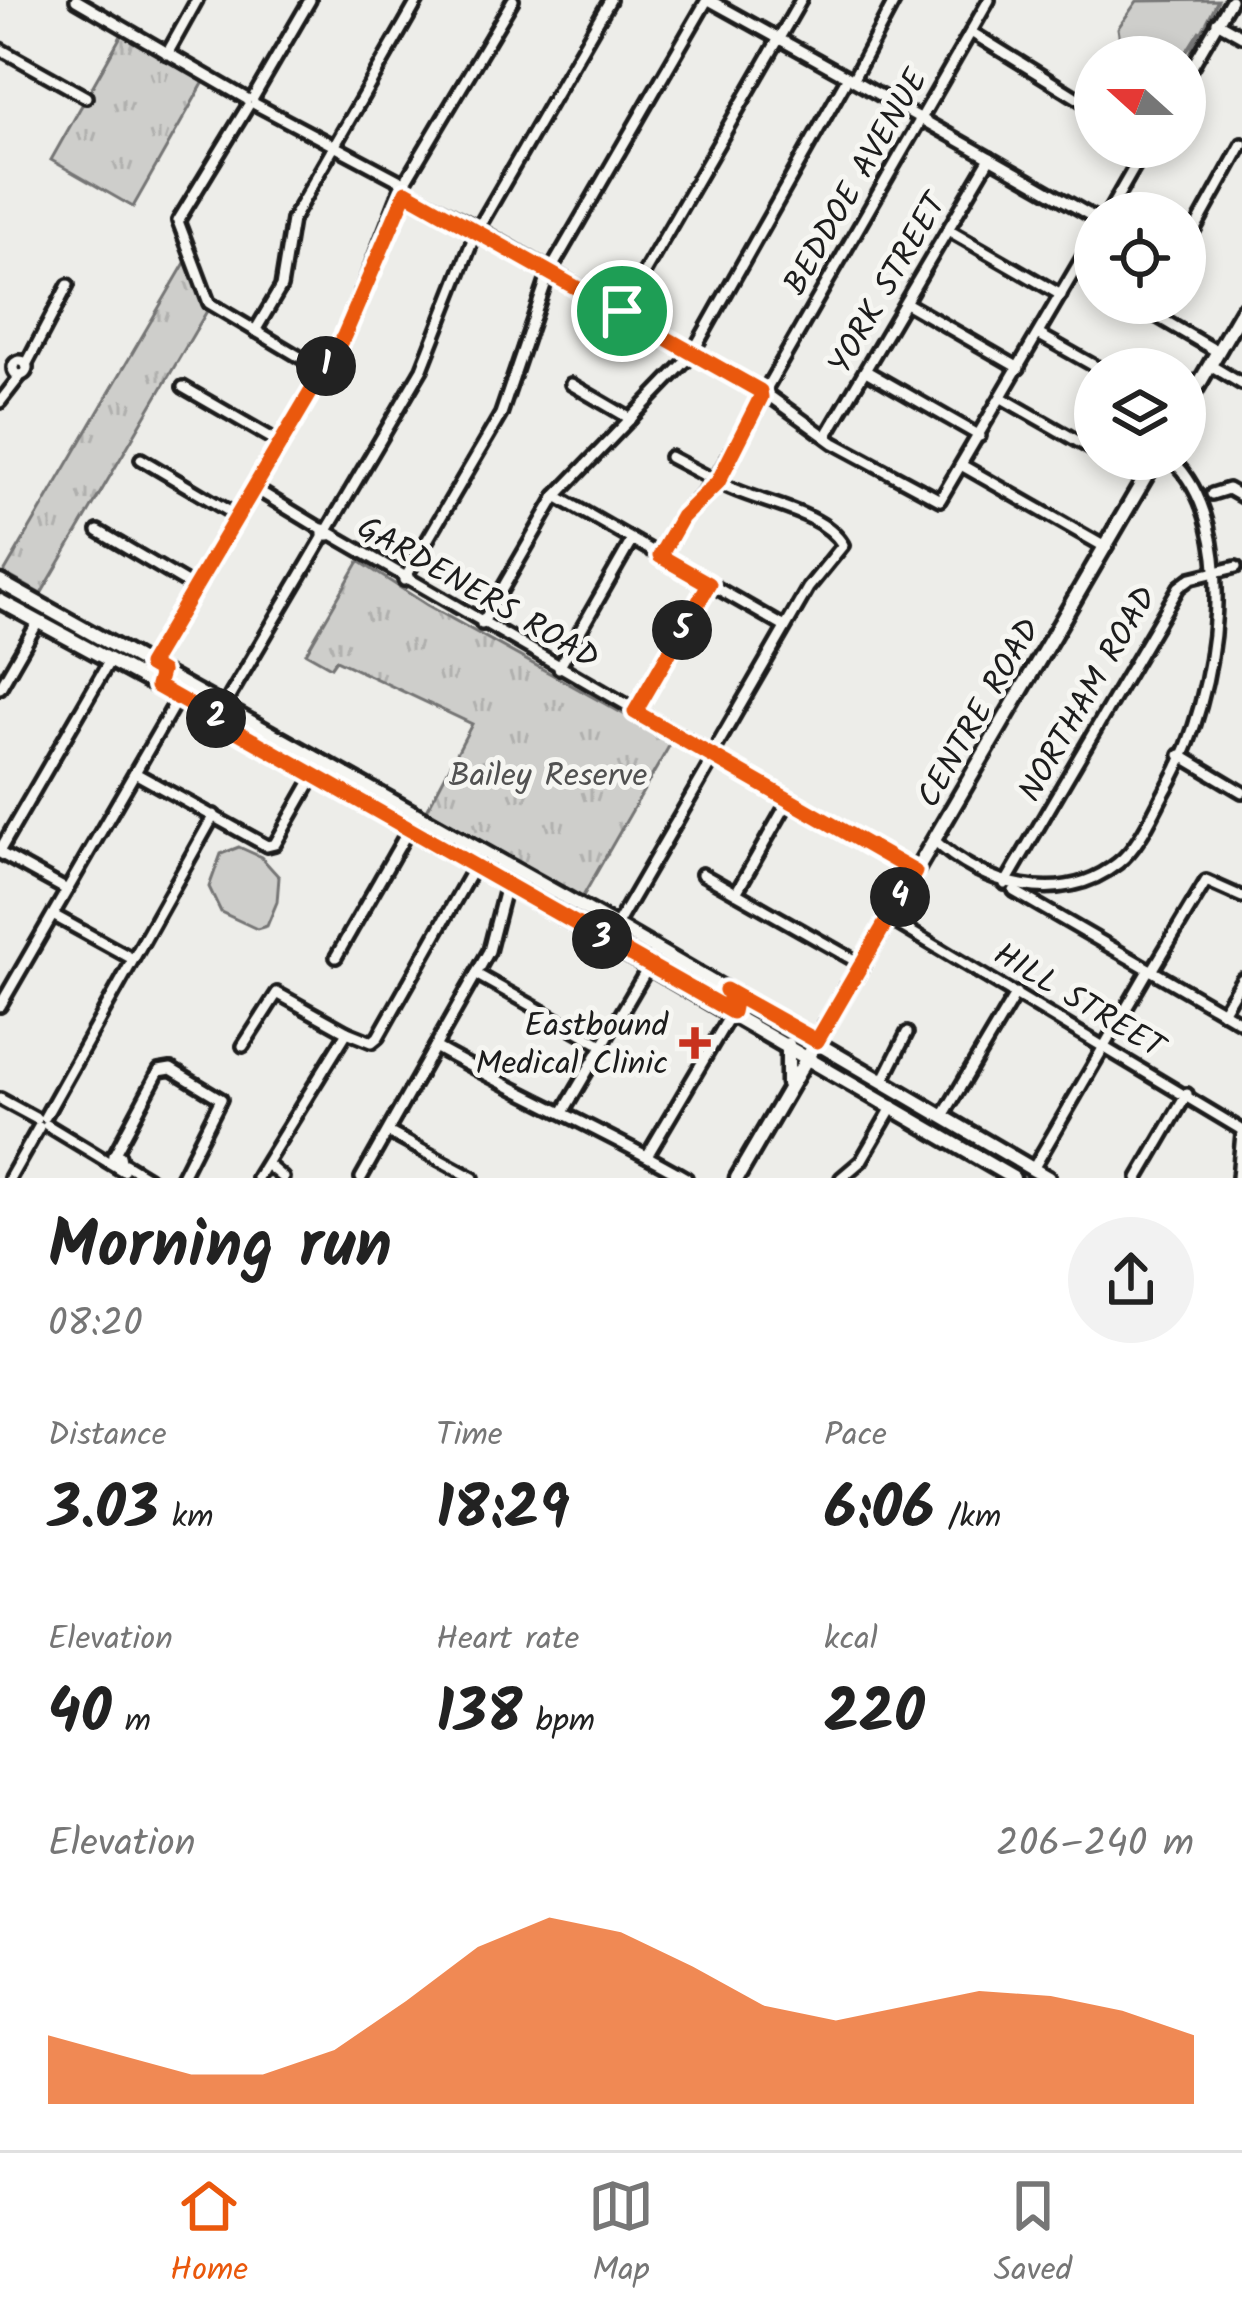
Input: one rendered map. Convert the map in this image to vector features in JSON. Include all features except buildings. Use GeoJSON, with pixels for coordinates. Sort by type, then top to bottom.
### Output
{"type":"FeatureCollection","features":[{"type":"Feature","properties":{"kind":"main road"},"geometry":{"type":"LineString","coordinates":[[1206,372],[1242,310]]}},
{"type":"Feature","properties":{"kind":"main road","name":"CENTRE ROAD"},"geometry":{"type":"LineString","coordinates":[[736,1178],[1143,480]]}},
{"type":"Feature","properties":{"kind":"main road"},"geometry":{"type":"LineString","coordinates":[[0,582],[156,674],[224,706],[616,926],[1048,1178]]}},
{"type":"Feature","properties":{"kind":"main road"},"geometry":{"type":"LineString","coordinates":[[0,601],[110,660],[156,674],[178,698],[726,1013],[788,1044],[995,1173],[1013,1178]]}},
{"type":"Feature","properties":{"kind":"main road"},"geometry":{"type":"LineString","coordinates":[[726,990],[734,1002],[726,1013]]}},
{"type":"Feature","properties":{"kind":"main road"},"geometry":{"type":"LineString","coordinates":[[785,1094],[788,1044]]}},
{"type":"Feature","properties":{"kind":"main road"},"geometry":{"type":"LineString","coordinates":[[848,1060],[844,1068],[849,1080]]}},
{"type":"Feature","properties":{"kind":"main road"},"geometry":{"type":"LineString","coordinates":[[863,1069],[886,1102]]}},
{"type":"Feature","properties":{"kind":"street"},"geometry":{"type":"LineString","coordinates":[[76,0],[764,393],[936,501],[944,497],[963,466],[1074,273]]}},
{"type":"Feature","properties":{"kind":"street"},"geometry":{"type":"LineString","coordinates":[[166,54],[196,0]]}},
{"type":"Feature","properties":{"kind":"street"},"geometry":{"type":"LineString","coordinates":[[310,0],[178,221],[206,298],[322,371]]}},
{"type":"Feature","properties":{"kind":"street"},"geometry":{"type":"LineString","coordinates":[[255,331],[281,287],[292,220],[418,0]]}},
{"type":"Feature","properties":{"kind":"street"},"geometry":{"type":"LineString","coordinates":[[156,674],[194,588],[344,336],[405,189],[513,0]]}},
{"type":"Feature","properties":{"kind":"street"},"geometry":{"type":"LineString","coordinates":[[224,706],[422,369],[478,228],[610,0]]}},
{"type":"Feature","properties":{"kind":"street"},"geometry":{"type":"LineString","coordinates":[[404,580],[500,416],[551,270],[708,0],[1074,206]]}},
{"type":"Feature","properties":{"kind":"street"},"geometry":{"type":"LineString","coordinates":[[622,311],[801,0]]}},
{"type":"Feature","properties":{"kind":"street"},"geometry":{"type":"LineString","coordinates":[[482,624],[556,496],[693,352],[895,0]]}},
{"type":"Feature","properties":{"kind":"street","name":"BEDDOE AVENUE"},"geometry":{"type":"LineString","coordinates":[[660,556],[682,517],[714,480],[989,0]]}},
{"type":"Feature","properties":{"kind":"street"},"geometry":{"type":"LineString","coordinates":[[1206,41],[1235,1]]}},
{"type":"Feature","properties":{"kind":"street"},"geometry":{"type":"LineString","coordinates":[[1218,20],[1242,36]]}},
{"type":"Feature","properties":{"kind":"street"},"geometry":{"type":"LineString","coordinates":[[971,32],[1074,96]]}},
{"type":"Feature","properties":{"kind":"street"},"geometry":{"type":"LineString","coordinates":[[0,49],[86,97]]}},
{"type":"Feature","properties":{"kind":"street"},"geometry":{"type":"LineString","coordinates":[[1206,209],[1242,144]]}},
{"type":"Feature","properties":{"kind":"street","name":"YORK STREET"},"geometry":{"type":"LineString","coordinates":[[827,435],[990,158]]}},
{"type":"Feature","properties":{"kind":"street"},"geometry":{"type":"LineString","coordinates":[[948,230],[1060,296]]}},
{"type":"Feature","properties":{"kind":"street"},"geometry":{"type":"LineString","coordinates":[[0,402],[68,285]]}},
{"type":"Feature","properties":{"kind":"street"},"geometry":{"type":"LineString","coordinates":[[906,303],[1019,368]]}},
{"type":"Feature","properties":{"kind":"street"},"geometry":{"type":"LineString","coordinates":[[1176,324],[1218,352]]}},
{"type":"Feature","properties":{"kind":"street"},"geometry":{"type":"LineString","coordinates":[[1038,334],[1074,354]]}},
{"type":"Feature","properties":{"kind":"street"},"geometry":{"type":"LineString","coordinates":[[1210,365],[1242,384]]}},
{"type":"Feature","properties":{"kind":"street"},"geometry":{"type":"LineString","coordinates":[[866,371],[980,436]]}},
{"type":"Feature","properties":{"kind":"street"},"geometry":{"type":"LineString","coordinates":[[571,384],[631,418]]}},
{"type":"Feature","properties":{"kind":"street"},"geometry":{"type":"LineString","coordinates":[[183,387],[280,443]]}},
{"type":"Feature","properties":{"kind":"street"},"geometry":{"type":"LineString","coordinates":[[1002,398],[1074,439]]}},
{"type":"Feature","properties":{"kind":"street"},"geometry":{"type":"LineString","coordinates":[[616,926],[808,588],[842,551],[841,539],[812,519],[750,500],[670,457]]}},
{"type":"Feature","properties":{"kind":"street"},"geometry":{"type":"LineString","coordinates":[[141,459],[237,516]]}},
{"type":"Feature","properties":{"kind":"street"},"geometry":{"type":"LineString","coordinates":[[963,466],[1105,547]]}},
{"type":"Feature","properties":{"kind":"street"},"geometry":{"type":"LineString","coordinates":[[1204,480],[1220,519]]}},
{"type":"Feature","properties":{"kind":"street","name":"GARDENERS ROAD"},"geometry":{"type":"LineString","coordinates":[[254,488],[404,580],[915,872]]}},
{"type":"Feature","properties":{"kind":"street"},"geometry":{"type":"LineString","coordinates":[[1216,500],[1228,489],[1240,496]]}},
{"type":"Feature","properties":{"kind":"street"},"geometry":{"type":"LineString","coordinates":[[556,496],[785,627]]}},
{"type":"Feature","properties":{"kind":"street"},"geometry":{"type":"LineString","coordinates":[[98,531],[194,588]]}},
{"type":"Feature","properties":{"kind":"street"},"geometry":{"type":"LineString","coordinates":[[559,668],[632,539]]}},
{"type":"Feature","properties":{"kind":"street","name":"NORTHAM ROAD"},"geometry":{"type":"LineString","coordinates":[[1008,883],[1179,587],[1234,567]]}},
{"type":"Feature","properties":{"kind":"street"},"geometry":{"type":"LineString","coordinates":[[635,712],[709,584]]}},
{"type":"Feature","properties":{"kind":"street"},"geometry":{"type":"LineString","coordinates":[[0,688],[38,622]]}},
{"type":"Feature","properties":{"kind":"street"},"geometry":{"type":"LineString","coordinates":[[1031,893],[1097,871],[1119,858],[1183,757],[1228,636]]}},
{"type":"Feature","properties":{"kind":"street"},"geometry":{"type":"LineString","coordinates":[[67,890],[0,852],[110,660]]}},
{"type":"Feature","properties":{"kind":"street"},"geometry":{"type":"LineString","coordinates":[[1183,757],[1223,664]]}},
{"type":"Feature","properties":{"kind":"street"},"geometry":{"type":"LineString","coordinates":[[0,1006],[178,698]]}},
{"type":"Feature","properties":{"kind":"street"},"geometry":{"type":"LineString","coordinates":[[1183,757],[1242,792]]}},
{"type":"Feature","properties":{"kind":"street"},"geometry":{"type":"LineString","coordinates":[[135,773],[268,846],[275,844],[315,774]]}},
{"type":"Feature","properties":{"kind":"street"},"geometry":{"type":"LineString","coordinates":[[736,893],[789,800]]}},
{"type":"Feature","properties":{"kind":"street"},"geometry":{"type":"LineString","coordinates":[[10,1178],[214,815]]}},
{"type":"Feature","properties":{"kind":"street"},"geometry":{"type":"LineString","coordinates":[[336,957],[417,815]]}},
{"type":"Feature","properties":{"kind":"street"},"geometry":{"type":"LineString","coordinates":[[934,840],[1031,893],[1242,1023]]}},
{"type":"Feature","properties":{"kind":"street"},"geometry":{"type":"LineString","coordinates":[[243,1046],[277,993],[347,1032],[372,1042],[378,1037],[474,867],[469,844]]}},
{"type":"Feature","properties":{"kind":"street"},"geometry":{"type":"LineString","coordinates":[[703,874],[861,964]]}},
{"type":"Feature","properties":{"kind":"street"},"geometry":{"type":"LineString","coordinates":[[1033,1169],[1206,881],[1242,897]]}},
{"type":"Feature","properties":{"kind":"street"},"geometry":{"type":"LineString","coordinates":[[361,1178],[489,951],[506,885]]}},
{"type":"Feature","properties":{"kind":"street"},"geometry":{"type":"LineString","coordinates":[[53,915],[131,958]]}},
{"type":"Feature","properties":{"kind":"street","name":"HILL STREET"},"geometry":{"type":"LineString","coordinates":[[888,918],[1242,1131],[1238,1178]]}},
{"type":"Feature","properties":{"kind":"street"},"geometry":{"type":"LineString","coordinates":[[565,1109],[650,966]]}},
{"type":"Feature","properties":{"kind":"street"},"geometry":{"type":"LineString","coordinates":[[476,974],[602,1045]]}},
{"type":"Feature","properties":{"kind":"street"},"geometry":{"type":"LineString","coordinates":[[1222,1012],[1242,980]]}},
{"type":"Feature","properties":{"kind":"street"},"geometry":{"type":"LineString","coordinates":[[943,1116],[1016,993]]}},
{"type":"Feature","properties":{"kind":"street"},"geometry":{"type":"LineString","coordinates":[[647,1156],[726,1013]]}},
{"type":"Feature","properties":{"kind":"street"},"geometry":{"type":"LineString","coordinates":[[257,1178],[269,1166],[347,1032]]}},
{"type":"Feature","properties":{"kind":"street"},"geometry":{"type":"LineString","coordinates":[[883,1081],[908,1033]]}},
{"type":"Feature","properties":{"kind":"street"},"geometry":{"type":"LineString","coordinates":[[435,1047],[526,1099],[565,1109],[686,1178]]}},
{"type":"Feature","properties":{"kind":"street"},"geometry":{"type":"LineString","coordinates":[[118,1166],[120,1140],[159,1071],[171,1069],[215,1090],[221,1099],[181,1178]]}},
{"type":"Feature","properties":{"kind":"street"},"geometry":{"type":"LineString","coordinates":[[1138,1178],[1186,1094]]}},
{"type":"Feature","properties":{"kind":"street"},"geometry":{"type":"LineString","coordinates":[[0,1099],[146,1177]]}},
{"type":"Feature","properties":{"kind":"street"},"geometry":{"type":"LineString","coordinates":[[842,1178],[861,1161],[886,1102]]}},
{"type":"Feature","properties":{"kind":"street"},"geometry":{"type":"LineString","coordinates":[[388,1132],[472,1178]]}},
{"type":"Feature","properties":{"kind":"street"},"geometry":{"type":"LineString","coordinates":[[269,1166],[283,1178]]}},
{"type":"Feature","properties":{"kind":"green space"},"geometry":{"type":"Polygon","coordinates":[[[1218,0],[1200,36],[1200,30],[1196,36],[1119,36],[1118,28],[1137,1],[1218,0]]]}},
{"type":"Feature","properties":{"kind":"green space"},"geometry":{"type":"Polygon","coordinates":[[[122,34],[205,80],[133,207],[51,160],[122,34]]]}},
{"type":"Feature","properties":{"kind":"green space"},"geometry":{"type":"Polygon","coordinates":[[[186,261],[207,311],[41,594],[4,573],[186,261]]]}},
{"type":"Feature","properties":{"kind":"green space","name":"Bailey Reserve"},"geometry":{"type":"Polygon","coordinates":[[[359,561],[427,605],[672,741],[582,898],[427,810],[472,724],[336,660],[331,667],[306,653],[359,561]]]}},
{"type":"Feature","properties":{"kind":"green space"},"geometry":{"type":"Polygon","coordinates":[[[239,847],[261,857],[279,877],[277,902],[267,926],[257,929],[221,912],[209,887],[221,854],[239,847]]]}},
{"type":"Feature","properties":{"kind":"green space"},"geometry":{"type":"Polygon","coordinates":[[[881,1085],[1038,1178],[1019,1178],[885,1097],[881,1085]]]}},
{"type":"Feature","properties":{"kind":"place","name":"Eastbound Medical Clinic"},"geometry":{"type":"Point","coordinates":[695,1043]}},
{"type":"Feature","properties":{"kind":"route"},"geometry":{"type":"LineString","coordinates":[[407,191],[622,311],[758,389],[761,397],[716,477],[718,482],[682,517],[660,556],[709,584],[635,712],[915,872],[817,1041],[726,990],[733,998],[732,1012],[474,867],[157,686],[161,672],[149,665],[344,336],[407,191]]}}]}
